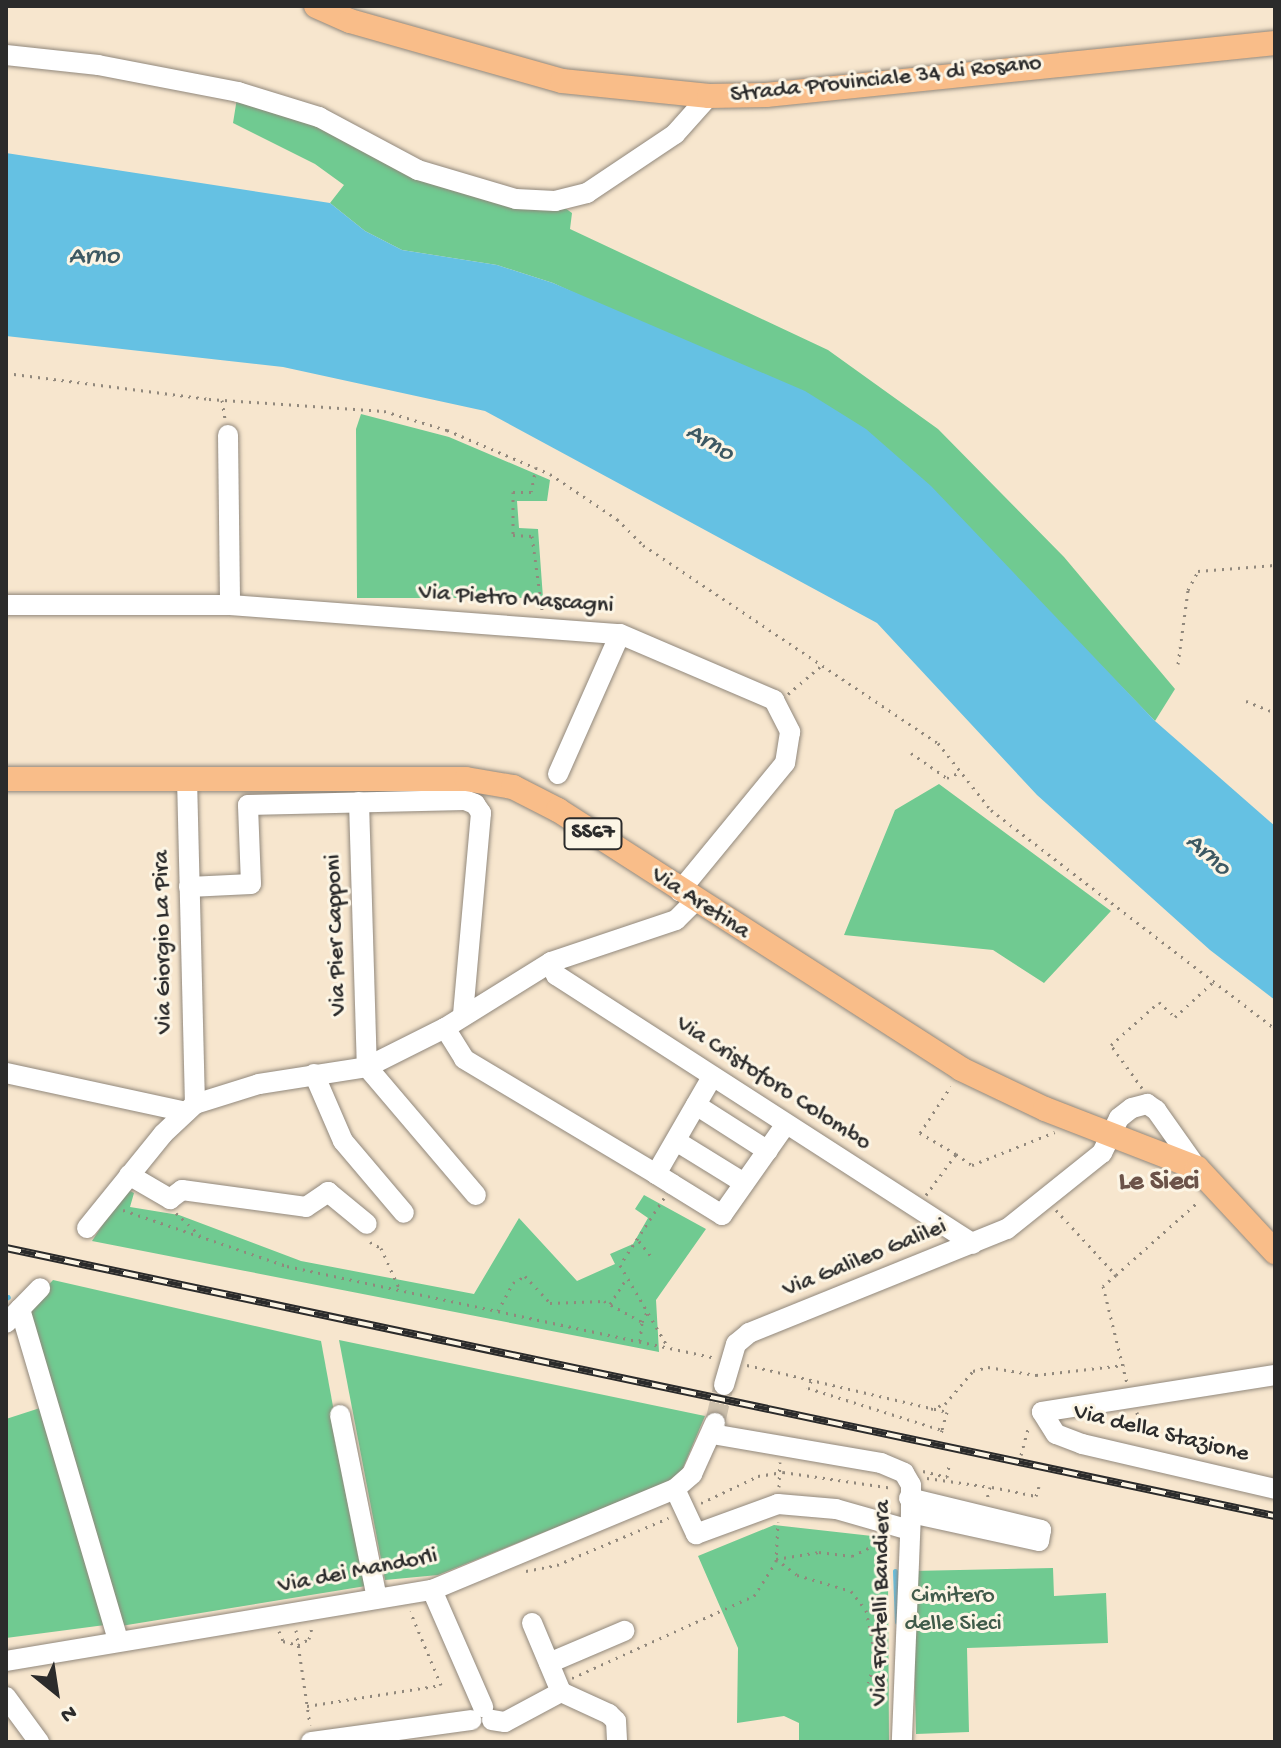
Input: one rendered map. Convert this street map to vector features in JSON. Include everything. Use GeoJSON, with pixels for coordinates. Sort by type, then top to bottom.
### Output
{"type":"FeatureCollection","features":[{"type":"Feature","properties":{"kind":"main road","name":"Strada Provinciale 34 di Rosano"},"geometry":{"type":"LineString","coordinates":[[316,6],[350,21],[562,81],[709,96],[766,95],[1275,43]]}},
{"type":"Feature","properties":{"kind":"main road","name":"Via Aretina"},"geometry":{"type":"LineString","coordinates":[[6,779],[466,779],[513,787],[558,810],[961,1069],[1045,1109],[1112,1132],[1197,1168],[1275,1252]]}},
{"type":"Feature","properties":{"kind":"street"},"geometry":{"type":"LineString","coordinates":[[6,55],[98,65],[238,92],[319,117],[418,170],[529,200],[555,201],[587,193],[675,134],[709,96]]}},
{"type":"Feature","properties":{"kind":"street"},"geometry":{"type":"LineString","coordinates":[[228,435],[230,605]]}},
{"type":"Feature","properties":{"kind":"street","name":"Via Pietro Mascagni"},"geometry":{"type":"LineString","coordinates":[[6,605],[230,605],[620,634],[774,700],[780,708]]}},
{"type":"Feature","properties":{"kind":"street"},"geometry":{"type":"LineString","coordinates":[[558,774],[620,634]]}},
{"type":"Feature","properties":{"kind":"street"},"geometry":{"type":"LineString","coordinates":[[87,1228],[129,1175],[191,1108],[223,1093],[314,1074],[367,1067],[445,1028],[551,962],[676,920],[688,896],[785,763],[791,740],[780,708]]}},
{"type":"Feature","properties":{"kind":"street","name":"Via Giorgio La Pira"},"geometry":{"type":"LineString","coordinates":[[187,778],[191,1108]]}},
{"type":"Feature","properties":{"kind":"street"},"geometry":{"type":"LineString","coordinates":[[189,887],[251,884],[248,805],[465,800],[481,813],[463,1016]]}},
{"type":"Feature","properties":{"kind":"street","name":"Via Pier Capponi"},"geometry":{"type":"LineString","coordinates":[[359,802],[367,1067]]}},
{"type":"Feature","properties":{"kind":"street","name":"Via Cristoforo Colombo"},"geometry":{"type":"LineString","coordinates":[[551,962],[556,975],[973,1244]]}},
{"type":"Feature","properties":{"kind":"street"},"geometry":{"type":"LineString","coordinates":[[445,1028],[464,1059],[722,1215],[786,1124]]}},
{"type":"Feature","properties":{"kind":"street"},"geometry":{"type":"LineString","coordinates":[[367,1067],[476,1195]]}},
{"type":"Feature","properties":{"kind":"street"},"geometry":{"type":"LineString","coordinates":[[6,1073],[191,1108]]}},
{"type":"Feature","properties":{"kind":"street"},"geometry":{"type":"LineString","coordinates":[[314,1074],[343,1141],[404,1213]]}},
{"type":"Feature","properties":{"kind":"street"},"geometry":{"type":"LineString","coordinates":[[664,1179],[676,1141],[712,1077]]}},
{"type":"Feature","properties":{"kind":"street"},"geometry":{"type":"LineString","coordinates":[[1147,1104],[1186,1146],[1197,1168]]}},
{"type":"Feature","properties":{"kind":"street","name":"Via Galileo Galilei"},"geometry":{"type":"LineString","coordinates":[[724,1385],[729,1361],[749,1333],[1007,1229],[1040,1202],[1048,1201],[1102,1153],[1119,1118],[1147,1104]]}},
{"type":"Feature","properties":{"kind":"street"},"geometry":{"type":"LineString","coordinates":[[696,1105],[768,1151]]}},
{"type":"Feature","properties":{"kind":"street"},"geometry":{"type":"LineString","coordinates":[[676,1141],[744,1183]]}},
{"type":"Feature","properties":{"kind":"street"},"geometry":{"type":"LineString","coordinates":[[129,1175],[170,1199],[182,1190],[306,1207],[328,1192],[367,1224]]}},
{"type":"Feature","properties":{"kind":"street"},"geometry":{"type":"LineString","coordinates":[[40,1288],[13,1316],[118,1640]]}},
{"type":"Feature","properties":{"kind":"street","name":"Via della Stazione"},"geometry":{"type":"LineString","coordinates":[[1275,1375],[1042,1412],[1046,1423],[1056,1434],[1082,1444],[1275,1489]]}},
{"type":"Feature","properties":{"kind":"street"},"geometry":{"type":"LineString","coordinates":[[340,1415],[377,1598]]}},
{"type":"Feature","properties":{"kind":"street","name":"Via dei Mandorli"},"geometry":{"type":"LineString","coordinates":[[6,1661],[432,1590],[675,1489],[692,1474],[713,1429]]}},
{"type":"Feature","properties":{"kind":"street","name":"Via Fratelli Bandiera"},"geometry":{"type":"LineString","coordinates":[[713,1429],[781,1449],[892,1465],[912,1506],[908,1689],[902,1742]]}},
{"type":"Feature","properties":{"kind":"street"},"geometry":{"type":"LineString","coordinates":[[675,1489],[696,1534],[778,1504],[836,1509],[912,1506],[1041,1530],[1039,1541],[912,1506]]}},
{"type":"Feature","properties":{"kind":"street"},"geometry":{"type":"LineString","coordinates":[[432,1590],[482,1716]]}},
{"type":"Feature","properties":{"kind":"street"},"geometry":{"type":"LineString","coordinates":[[532,1623],[560,1689],[609,1714],[616,1721],[617,1742]]}},
{"type":"Feature","properties":{"kind":"street"},"geometry":{"type":"LineString","coordinates":[[549,1663],[624,1631]]}},
{"type":"Feature","properties":{"kind":"street"},"geometry":{"type":"LineString","coordinates":[[312,1742],[482,1716],[505,1722],[560,1689]]}},
{"type":"Feature","properties":{"kind":"street"},"geometry":{"type":"LineString","coordinates":[[6,1697],[39,1742]]}},
{"type":"Feature","properties":{"kind":"path"},"geometry":{"type":"LineString","coordinates":[[6,373],[209,399],[384,411],[447,430],[536,467],[938,743],[958,773],[991,810],[1275,1029]]}},
{"type":"Feature","properties":{"kind":"path"},"geometry":{"type":"LineString","coordinates":[[536,467],[531,492],[513,492],[513,535],[532,536],[546,628]]}},
{"type":"Feature","properties":{"kind":"path"},"geometry":{"type":"LineString","coordinates":[[1178,664],[1188,590],[1198,571],[1275,565]]}},
{"type":"Feature","properties":{"kind":"path"},"geometry":{"type":"LineString","coordinates":[[780,708],[823,665]]}},
{"type":"Feature","properties":{"kind":"path"},"geometry":{"type":"LineString","coordinates":[[1246,701],[1275,713]]}},
{"type":"Feature","properties":{"kind":"path"},"geometry":{"type":"LineString","coordinates":[[911,753],[947,778],[958,773]]}},
{"type":"Feature","properties":{"kind":"path"},"geometry":{"type":"LineString","coordinates":[[1147,1104],[1146,1094],[1111,1045],[1159,1002],[1175,1017],[1214,981]]}},
{"type":"Feature","properties":{"kind":"path"},"geometry":{"type":"LineString","coordinates":[[953,1084],[920,1133],[972,1165],[1055,1132]]}},
{"type":"Feature","properties":{"kind":"path"},"geometry":{"type":"LineString","coordinates":[[916,1208],[956,1154]]}},
{"type":"Feature","properties":{"kind":"path"},"geometry":{"type":"LineString","coordinates":[[664,1179],[639,1241],[620,1265],[668,1347]]}},
{"type":"Feature","properties":{"kind":"path"},"geometry":{"type":"LineString","coordinates":[[1127,1387],[1103,1286],[1205,1196]]}},
{"type":"Feature","properties":{"kind":"path"},"geometry":{"type":"LineString","coordinates":[[170,1199],[174,1211],[201,1237]]}},
{"type":"Feature","properties":{"kind":"path"},"geometry":{"type":"LineString","coordinates":[[110,1201],[201,1237],[287,1266],[668,1347],[930,1411],[947,1412],[940,1437]]}},
{"type":"Feature","properties":{"kind":"path"},"geometry":{"type":"LineString","coordinates":[[1048,1201],[1116,1275]]}},
{"type":"Feature","properties":{"kind":"path"},"geometry":{"type":"LineString","coordinates":[[367,1224],[367,1241],[381,1248],[400,1290]]}},
{"type":"Feature","properties":{"kind":"path"},"geometry":{"type":"LineString","coordinates":[[639,1241],[650,1255]]}},
{"type":"Feature","properties":{"kind":"path"},"geometry":{"type":"LineString","coordinates":[[498,1311],[513,1283],[525,1276],[550,1303],[610,1304],[642,1322]]}},
{"type":"Feature","properties":{"kind":"path"},"geometry":{"type":"LineString","coordinates":[[610,1304],[627,1278]]}},
{"type":"Feature","properties":{"kind":"path"},"geometry":{"type":"LineString","coordinates":[[640,1341],[642,1322],[647,1312]]}},
{"type":"Feature","properties":{"kind":"path"},"geometry":{"type":"LineString","coordinates":[[930,1411],[945,1404],[973,1371],[988,1367],[1036,1375],[1124,1365]]}},
{"type":"Feature","properties":{"kind":"path"},"geometry":{"type":"LineString","coordinates":[[811,1381],[808,1388],[942,1430]]}},
{"type":"Feature","properties":{"kind":"path"},"geometry":{"type":"LineString","coordinates":[[1137,1408],[1139,1427]]}},
{"type":"Feature","properties":{"kind":"path"},"geometry":{"type":"LineString","coordinates":[[1021,1455],[1027,1426],[1046,1423]]}},
{"type":"Feature","properties":{"kind":"path"},"geometry":{"type":"LineString","coordinates":[[560,1689],[745,1602],[765,1584],[776,1559],[781,1449]]}},
{"type":"Feature","properties":{"kind":"path"},"geometry":{"type":"LineString","coordinates":[[776,1559],[819,1552],[860,1555],[882,1541],[912,1506],[947,1477],[949,1466]]}},
{"type":"Feature","properties":{"kind":"path"},"geometry":{"type":"LineString","coordinates":[[685,1511],[758,1476],[779,1472],[887,1489],[912,1506]]}},
{"type":"Feature","properties":{"kind":"path"},"geometry":{"type":"LineString","coordinates":[[990,1487],[1036,1496],[1039,1486]]}},
{"type":"Feature","properties":{"kind":"path"},"geometry":{"type":"LineString","coordinates":[[912,1506],[946,1489]]}},
{"type":"Feature","properties":{"kind":"path"},"geometry":{"type":"LineString","coordinates":[[974,1495],[987,1498]]}},
{"type":"Feature","properties":{"kind":"path"},"geometry":{"type":"LineString","coordinates":[[776,1559],[797,1575],[851,1591],[866,1610],[874,1628],[876,1659],[868,1683]]}},
{"type":"Feature","properties":{"kind":"path"},"geometry":{"type":"LineString","coordinates":[[307,1706],[441,1685],[408,1606]]}},
{"type":"Feature","properties":{"kind":"path"},"geometry":{"type":"LineString","coordinates":[[298,1645],[311,1635],[313,1623]]}},
{"type":"Feature","properties":{"kind":"path"},"geometry":{"type":"LineString","coordinates":[[296,1626],[312,1742]]}},
{"type":"Feature","properties":{"kind":"path"},"geometry":{"type":"LineString","coordinates":[[279,1628],[283,1641],[298,1645]]}},
{"type":"Feature","properties":{"kind":"green space"},"geometry":{"type":"Polygon","coordinates":[[[238,92],[418,170],[555,201],[572,213],[570,229],[828,350],[938,429],[1064,557],[1175,689],[1155,721],[1082,646],[659,332],[553,283],[497,265],[402,250],[365,231],[330,203],[344,185],[315,164],[233,123],[238,92]]]}},
{"type":"Feature","properties":{"kind":"green space"},"geometry":{"type":"Polygon","coordinates":[[[361,414],[449,437],[550,480],[547,501],[517,501],[519,528],[538,529],[543,598],[357,598],[356,429],[361,414]]]}},
{"type":"Feature","properties":{"kind":"green space"},"geometry":{"type":"Polygon","coordinates":[[[939,784],[1111,911],[1044,983],[993,950],[844,935],[895,810],[939,784]]]}},
{"type":"Feature","properties":{"kind":"green space"},"geometry":{"type":"Polygon","coordinates":[[[126,1189],[134,1193],[130,1207],[179,1215],[301,1261],[474,1294],[519,1218],[577,1281],[615,1264],[610,1254],[633,1244],[648,1218],[635,1209],[644,1195],[706,1229],[656,1300],[659,1352],[92,1241],[126,1189]]]}},
{"type":"Feature","properties":{"kind":"green space"},"geometry":{"type":"Polygon","coordinates":[[[53,1280],[321,1341],[366,1586],[121,1626],[25,1311],[53,1280]]]}},
{"type":"Feature","properties":{"kind":"green space"},"geometry":{"type":"Polygon","coordinates":[[[339,1340],[705,1416],[682,1470],[671,1481],[438,1575],[385,1580],[339,1340]]]}},
{"type":"Feature","properties":{"kind":"green space"},"geometry":{"type":"Polygon","coordinates":[[[40,1408],[105,1625],[6,1638],[6,1419],[40,1408]]]}},
{"type":"Feature","properties":{"kind":"green space"},"geometry":{"type":"Polygon","coordinates":[[[774,1525],[881,1537],[888,1580],[889,1742],[799,1742],[799,1723],[784,1716],[737,1723],[738,1648],[698,1556],[774,1525]]]}},
{"type":"Feature","properties":{"kind":"green space","name":"Cimitero delle Sieci"},"geometry":{"type":"Polygon","coordinates":[[[1053,1568],[1054,1596],[1106,1593],[1108,1643],[967,1648],[969,1732],[916,1734],[912,1571],[1053,1568]]]}},
{"type":"Feature","properties":{"kind":"water","name":"Arno"},"geometry":{"type":"Polygon","coordinates":[[[6,153],[330,203],[365,231],[402,250],[497,265],[553,283],[805,391],[866,429],[931,486],[1155,721],[1275,826],[1275,1000],[1210,950],[1037,795],[877,623],[485,411],[283,367],[6,336],[6,153]]]}},
{"type":"Feature","properties":{"kind":"waterway"},"geometry":{"type":"LineString","coordinates":[[895,1571],[897,1622]]}},
{"type":"Feature","properties":{"kind":"tunnel"},"geometry":{"type":"LineString","coordinates":[[715,1423],[724,1385]]}},
{"type":"Feature","properties":{"kind":"railway"},"geometry":{"type":"LineString","coordinates":[[6,1248],[1275,1516]]}},
{"type":"Feature","properties":{"kind":"district","name":"Le Sieci"},"geometry":{"type":"Point","coordinates":[1159,1183]}}]}
